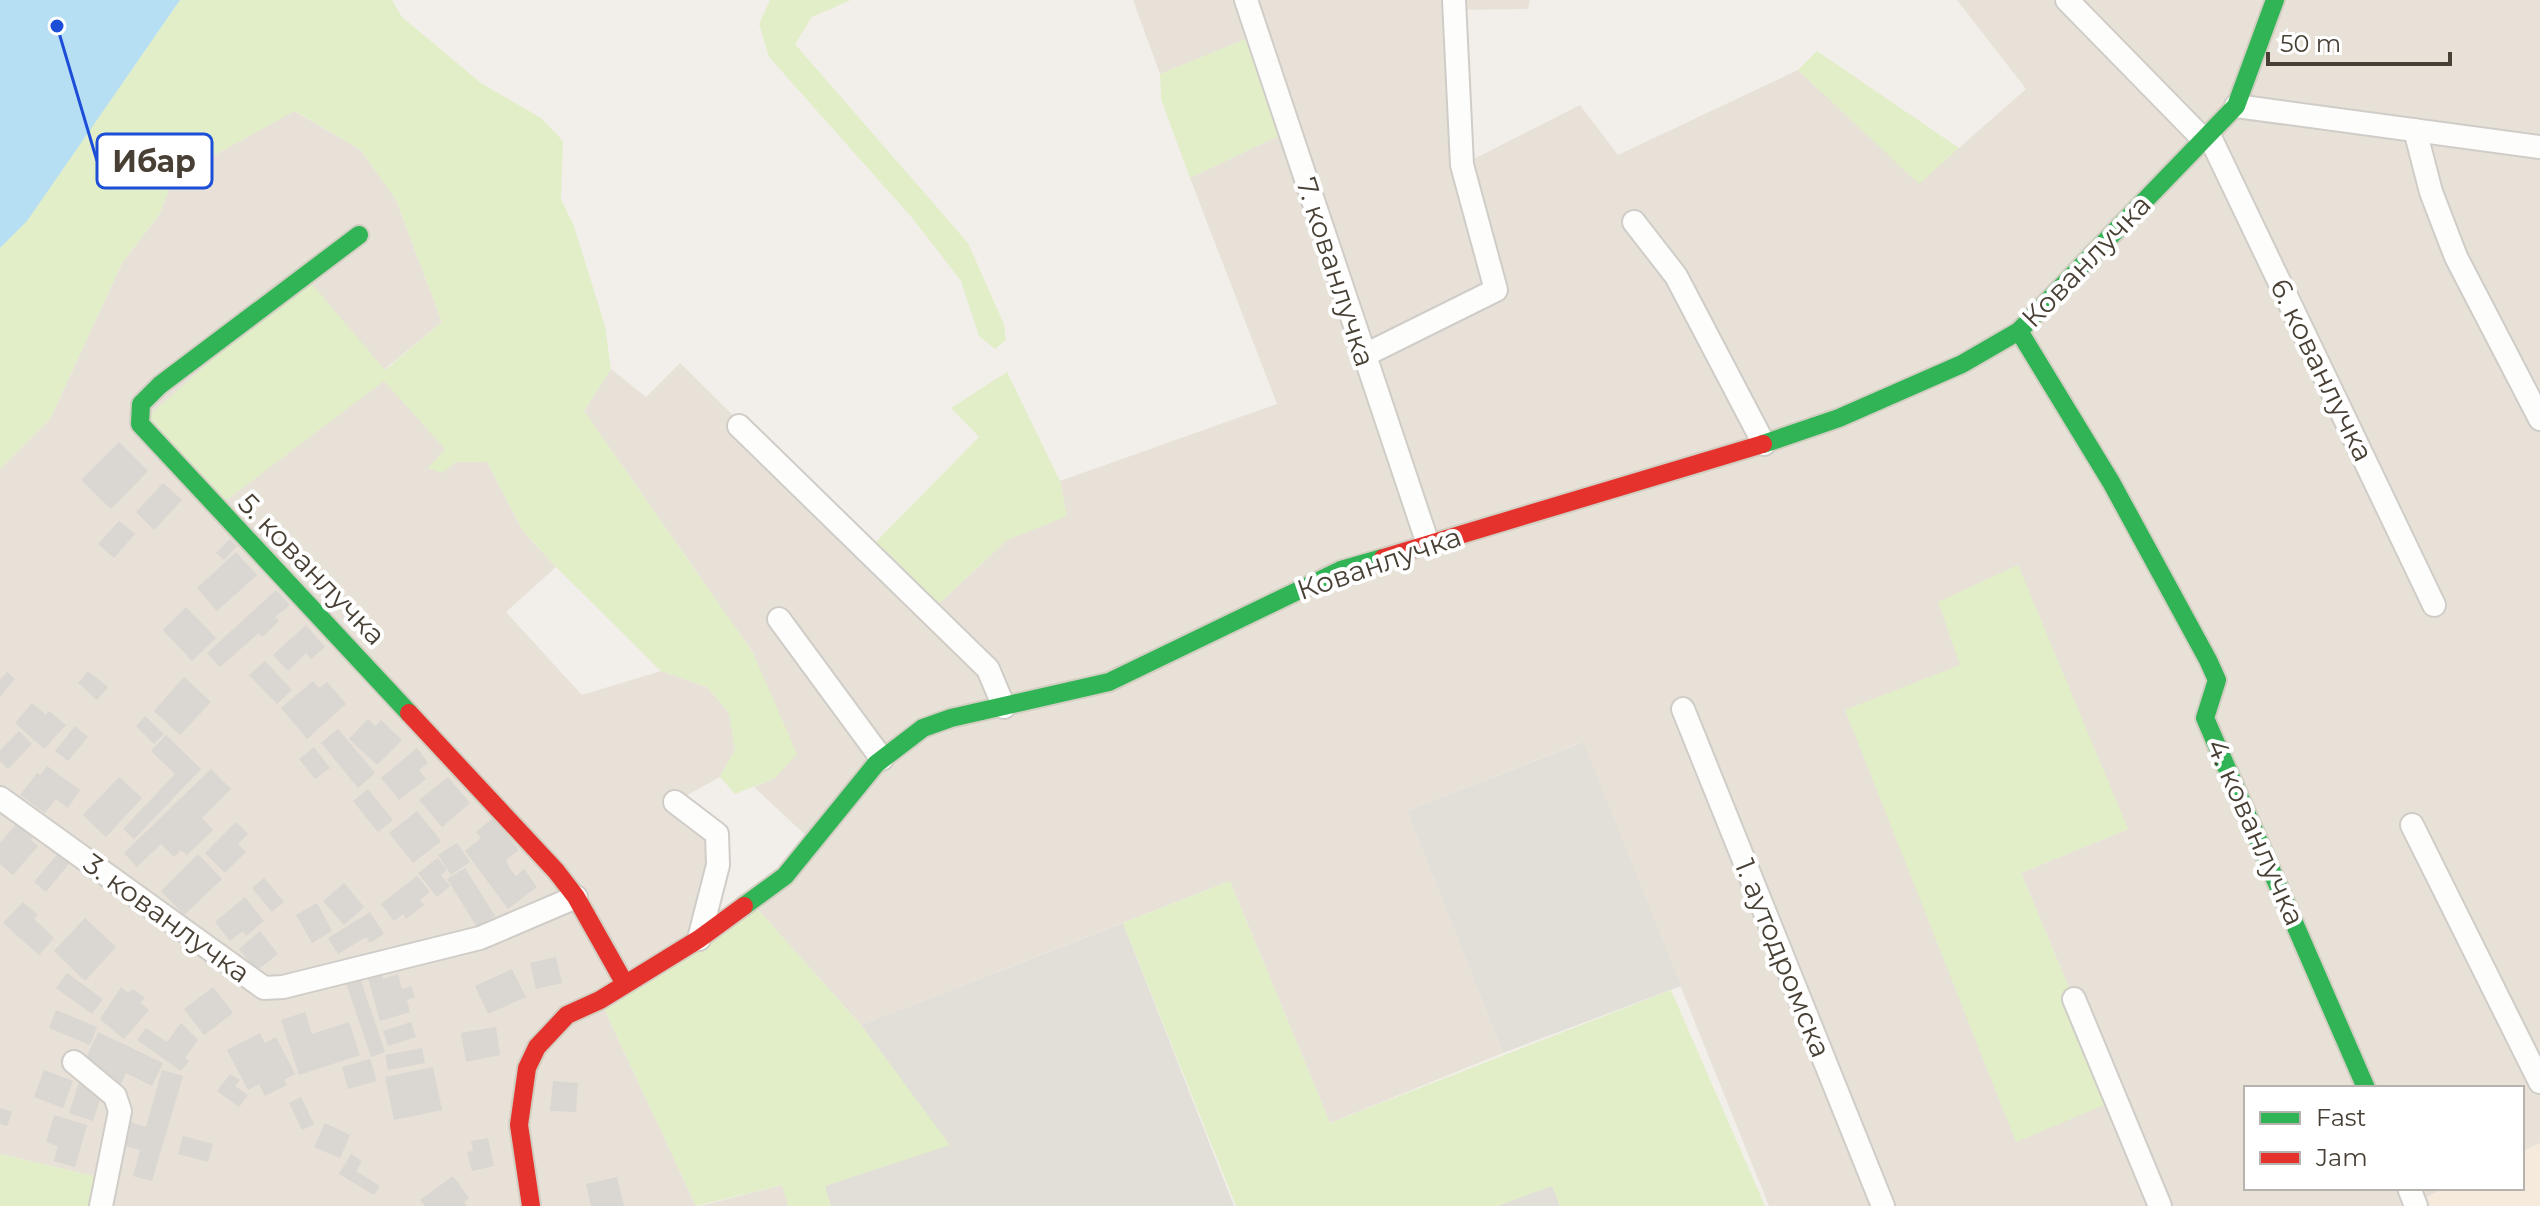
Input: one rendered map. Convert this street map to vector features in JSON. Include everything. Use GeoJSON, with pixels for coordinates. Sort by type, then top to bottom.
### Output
{"type":"FeatureCollection","features":[{"type":"Feature","properties":{"kind":"street","name":"7. кованлучка"},"geometry":{"type":"LineString","coordinates":[[1246,0],[1428,544]]}},
{"type":"Feature","properties":{"kind":"street"},"geometry":{"type":"LineString","coordinates":[[1363,356],[1496,290],[1462,165],[1454,0]]}},
{"type":"Feature","properties":{"kind":"street","name":"6. кованлучка"},"geometry":{"type":"LineString","coordinates":[[2067,0],[2207,137],[2434,605]]}},
{"type":"Feature","properties":{"kind":"street","name":"Кованлучка"},"geometry":{"type":"LineString","coordinates":[[531,1206],[519,1125],[527,1068],[537,1047],[567,1015],[699,939],[785,876],[882,759],[923,728],[1109,682],[1341,570],[1764,444],[1839,418],[1962,364],[2019,331],[2236,106],[2275,0]]}},
{"type":"Feature","properties":{"kind":"street"},"geometry":{"type":"LineString","coordinates":[[2236,106],[2540,147]]}},
{"type":"Feature","properties":{"kind":"street"},"geometry":{"type":"LineString","coordinates":[[2415,130],[2431,192],[2456,257],[2540,419]]}},
{"type":"Feature","properties":{"kind":"street"},"geometry":{"type":"LineString","coordinates":[[1634,222],[1676,276],[1764,444]]}},
{"type":"Feature","properties":{"kind":"street","name":"5. кованлучка"},"geometry":{"type":"LineString","coordinates":[[359,235],[148,396],[141,404],[140,424],[409,711],[576,897],[625,984]]}},
{"type":"Feature","properties":{"kind":"street","name":"4. кованлучка"},"geometry":{"type":"LineString","coordinates":[[2019,331],[2111,482],[2208,660],[2217,680],[2205,718],[2365,1086]]}},
{"type":"Feature","properties":{"kind":"street"},"geometry":{"type":"LineString","coordinates":[[739,426],[988,669],[1004,707]]}},
{"type":"Feature","properties":{"kind":"street"},"geometry":{"type":"LineString","coordinates":[[779,619],[882,759]]}},
{"type":"Feature","properties":{"kind":"street","name":"1. аутодромска"},"geometry":{"type":"LineString","coordinates":[[1683,709],[1883,1206]]}},
{"type":"Feature","properties":{"kind":"street","name":"3. кованлучка"},"geometry":{"type":"LineString","coordinates":[[0,798],[264,988],[283,987],[480,938],[576,897]]}},
{"type":"Feature","properties":{"kind":"street"},"geometry":{"type":"LineString","coordinates":[[675,802],[717,834],[718,865],[699,939]]}},
{"type":"Feature","properties":{"kind":"street"},"geometry":{"type":"LineString","coordinates":[[2412,825],[2540,1082]]}},
{"type":"Feature","properties":{"kind":"street"},"geometry":{"type":"LineString","coordinates":[[2074,999],[2160,1206]]}},
{"type":"Feature","properties":{"kind":"street"},"geometry":{"type":"LineString","coordinates":[[74,1062],[115,1096],[120,1111],[101,1206]]}},
{"type":"Feature","properties":{"kind":"shaded area"},"geometry":{"type":"Polygon","coordinates":[[[1133,0],[1530,0],[1528,9],[1455,10],[1462,165],[1580,105],[1618,155],[1798,70],[1919,183],[2026,89],[1957,0],[2540,0],[2540,1143],[2524,1151],[2524,1086],[2244,1086],[2244,1190],[2442,1190],[2415,1202],[2416,1206],[1769,1206],[1582,742],[1407,811],[1503,1053],[1330,1123],[1230,881],[861,1025],[752,903],[814,843],[754,787],[775,778],[771,697],[753,653],[584,411],[611,369],[646,397],[680,363],[931,611],[1007,540],[1066,516],[1060,481],[1277,404],[1190,178],[1290,130],[1257,35],[1160,74],[1133,0]],[[1961,665],[1846,710],[2116,1100],[2021,873],[2128,829],[1961,665]]]}},
{"type":"Feature","properties":{"kind":"shaded area"},"geometry":{"type":"Polygon","coordinates":[[[294,111],[361,150],[396,200],[442,322],[216,508],[384,380],[446,449],[429,468],[456,462],[487,462],[523,531],[556,567],[506,612],[582,695],[661,671],[707,687],[730,714],[735,750],[720,777],[675,802],[717,834],[699,939],[600,1000],[696,1206],[104,1206],[111,1180],[0,1154],[0,469],[50,419],[122,263],[159,215],[179,164],[216,154],[294,111]]]}},
{"type":"Feature","properties":{"kind":"shaded area"},"geometry":{"type":"Polygon","coordinates":[[[1583,742],[1681,986],[1503,1053],[1407,811],[1583,742]]]}},
{"type":"Feature","properties":{"kind":"shaded area"},"geometry":{"type":"Polygon","coordinates":[[[1123,923],[1234,1206],[831,1206],[824,1186],[949,1145],[861,1025],[1123,923]]]}},
{"type":"Feature","properties":{"kind":"shaded area"},"geometry":{"type":"Polygon","coordinates":[[[2540,1143],[2540,1206],[2416,1206],[2415,1203],[2442,1190],[2524,1190],[2524,1151],[2540,1143]]]}},
{"type":"Feature","properties":{"kind":"shaded area"},"geometry":{"type":"Polygon","coordinates":[[[783,1185],[788,1206],[700,1206],[783,1185]]]}},
{"type":"Feature","properties":{"kind":"shaded area"},"geometry":{"type":"Polygon","coordinates":[[[1553,1185],[1560,1206],[1497,1206],[1553,1185]]]}},
{"type":"Feature","properties":{"kind":"green space"},"geometry":{"type":"Polygon","coordinates":[[[180,0],[392,0],[402,17],[481,83],[541,118],[563,141],[561,199],[574,226],[605,326],[611,369],[584,411],[753,653],[797,754],[775,778],[735,794],[720,777],[735,750],[729,713],[707,687],[661,671],[556,567],[523,531],[487,462],[456,462],[442,473],[428,468],[445,449],[384,381],[216,508],[140,424],[305,276],[385,370],[442,322],[396,200],[361,150],[295,111],[216,154],[179,164],[159,215],[122,263],[50,419],[0,469],[0,248],[27,220],[180,0]]]}},
{"type":"Feature","properties":{"kind":"green space"},"geometry":{"type":"Polygon","coordinates":[[[770,0],[851,0],[812,17],[795,44],[968,243],[1004,324],[1006,340],[995,349],[979,336],[961,281],[913,219],[769,57],[759,24],[770,0]]]}},
{"type":"Feature","properties":{"kind":"green space"},"geometry":{"type":"Polygon","coordinates":[[[1258,34],[1291,130],[1190,178],[1161,99],[1160,74],[1258,34]]]}},
{"type":"Feature","properties":{"kind":"green space"},"geometry":{"type":"Polygon","coordinates":[[[1817,51],[1959,148],[1919,184],[1798,70],[1817,51]]]}},
{"type":"Feature","properties":{"kind":"green space"},"geometry":{"type":"Polygon","coordinates":[[[1007,372],[1060,481],[1067,516],[1007,540],[931,611],[868,550],[979,437],[951,408],[1007,372]]]}},
{"type":"Feature","properties":{"kind":"green space"},"geometry":{"type":"Polygon","coordinates":[[[2018,565],[2128,829],[2021,873],[2116,1100],[2016,1142],[1845,710],[1960,665],[1938,602],[2018,565]]]}},
{"type":"Feature","properties":{"kind":"green space"},"geometry":{"type":"Polygon","coordinates":[[[1230,881],[1330,1123],[1671,990],[1765,1206],[1560,1206],[1552,1186],[1497,1206],[1236,1206],[1123,923],[1230,881]]]}},
{"type":"Feature","properties":{"kind":"green space"},"geometry":{"type":"Polygon","coordinates":[[[752,903],[861,1025],[950,1145],[825,1186],[831,1206],[788,1206],[782,1185],[696,1206],[600,1000],[752,903]]]}},
{"type":"Feature","properties":{"kind":"green space"},"geometry":{"type":"Polygon","coordinates":[[[0,1154],[111,1180],[104,1206],[0,1206],[0,1154]]]}},
{"type":"Feature","properties":{"kind":"water"},"geometry":{"type":"Polygon","coordinates":[[[0,0],[180,0],[27,221],[0,248],[0,0]]]}},
{"type":"Feature","properties":{"kind":"building"},"geometry":{"type":"Polygon","coordinates":[[[119,442],[148,471],[111,509],[81,480],[119,442]]]}},
{"type":"Feature","properties":{"kind":"building"},"geometry":{"type":"Polygon","coordinates":[[[163,483],[182,500],[154,530],[136,512],[163,483]]]}},
{"type":"Feature","properties":{"kind":"building"},"geometry":{"type":"Polygon","coordinates":[[[119,521],[135,534],[114,558],[98,544],[119,521]]]}},
{"type":"Feature","properties":{"kind":"building"},"geometry":{"type":"Polygon","coordinates":[[[230,539],[237,546],[224,560],[216,553],[230,539]]]}},
{"type":"Feature","properties":{"kind":"building"},"geometry":{"type":"Polygon","coordinates":[[[236,552],[257,575],[217,611],[197,588],[236,552]]]}},
{"type":"Feature","properties":{"kind":"building"},"geometry":{"type":"Polygon","coordinates":[[[276,590],[290,605],[275,617],[279,621],[262,637],[259,633],[220,667],[207,653],[276,590]]]}},
{"type":"Feature","properties":{"kind":"building"},"geometry":{"type":"Polygon","coordinates":[[[186,607],[216,638],[192,661],[163,630],[186,607]]]}},
{"type":"Feature","properties":{"kind":"building"},"geometry":{"type":"Polygon","coordinates":[[[306,625],[325,647],[311,659],[306,653],[288,671],[273,655],[306,625]]]}},
{"type":"Feature","properties":{"kind":"building"},"geometry":{"type":"Polygon","coordinates":[[[265,661],[292,690],[277,704],[249,675],[265,661]]]}},
{"type":"Feature","properties":{"kind":"building"},"geometry":{"type":"Polygon","coordinates":[[[88,671],[108,687],[97,700],[78,683],[88,671]]]}},
{"type":"Feature","properties":{"kind":"building"},"geometry":{"type":"Polygon","coordinates":[[[7,672],[15,679],[0,697],[0,680],[7,672]]]}},
{"type":"Feature","properties":{"kind":"building"},"geometry":{"type":"Polygon","coordinates":[[[184,677],[211,702],[180,735],[154,711],[184,677]]]}},
{"type":"Feature","properties":{"kind":"building"},"geometry":{"type":"Polygon","coordinates":[[[313,681],[319,688],[327,682],[346,704],[307,739],[281,708],[313,681]]]}},
{"type":"Feature","properties":{"kind":"building"},"geometry":{"type":"Polygon","coordinates":[[[32,703],[46,715],[49,711],[66,725],[44,749],[15,723],[32,703]]]}},
{"type":"Feature","properties":{"kind":"building"},"geometry":{"type":"Polygon","coordinates":[[[145,716],[164,734],[154,744],[136,726],[145,716]]]}},
{"type":"Feature","properties":{"kind":"building"},"geometry":{"type":"Polygon","coordinates":[[[368,719],[375,726],[381,720],[402,740],[377,765],[349,739],[368,719]]]}},
{"type":"Feature","properties":{"kind":"building"},"geometry":{"type":"Polygon","coordinates":[[[75,726],[88,737],[68,761],[55,751],[75,726]]]}},
{"type":"Feature","properties":{"kind":"building"},"geometry":{"type":"Polygon","coordinates":[[[338,729],[375,773],[358,788],[321,743],[338,729]]]}},
{"type":"Feature","properties":{"kind":"building"},"geometry":{"type":"Polygon","coordinates":[[[19,731],[32,744],[8,769],[0,761],[0,750],[19,731]]]}},
{"type":"Feature","properties":{"kind":"building"},"geometry":{"type":"Polygon","coordinates":[[[166,735],[201,769],[134,839],[123,829],[175,774],[151,751],[166,735]]]}},
{"type":"Feature","properties":{"kind":"building"},"geometry":{"type":"Polygon","coordinates":[[[314,747],[330,768],[315,779],[299,759],[314,747]]]}},
{"type":"Feature","properties":{"kind":"building"},"geometry":{"type":"Polygon","coordinates":[[[417,748],[428,763],[419,770],[426,779],[399,800],[381,778],[417,748]]]}},
{"type":"Feature","properties":{"kind":"building"},"geometry":{"type":"Polygon","coordinates":[[[47,766],[80,790],[68,808],[56,799],[45,813],[20,795],[37,773],[40,775],[47,766]]]}},
{"type":"Feature","properties":{"kind":"building"},"geometry":{"type":"Polygon","coordinates":[[[211,769],[231,789],[202,818],[213,830],[187,855],[181,850],[174,857],[161,844],[137,867],[124,853],[211,769]]]}},
{"type":"Feature","properties":{"kind":"building"},"geometry":{"type":"Polygon","coordinates":[[[119,777],[142,798],[106,837],[83,815],[119,777]]]}},
{"type":"Feature","properties":{"kind":"building"},"geometry":{"type":"Polygon","coordinates":[[[448,777],[470,803],[442,827],[419,800],[448,777]]]}},
{"type":"Feature","properties":{"kind":"building"},"geometry":{"type":"Polygon","coordinates":[[[368,789],[393,820],[378,832],[353,801],[368,789]]]}},
{"type":"Feature","properties":{"kind":"building"},"geometry":{"type":"Polygon","coordinates":[[[417,811],[441,841],[413,863],[389,833],[417,811]]]}},
{"type":"Feature","properties":{"kind":"building"},"geometry":{"type":"Polygon","coordinates":[[[493,818],[519,850],[506,860],[510,869],[516,876],[524,869],[537,887],[508,909],[465,851],[481,838],[476,832],[493,818]]]}},
{"type":"Feature","properties":{"kind":"building"},"geometry":{"type":"Polygon","coordinates":[[[20,820],[36,834],[31,840],[38,846],[13,875],[0,864],[0,843],[20,820]]]}},
{"type":"Feature","properties":{"kind":"building"},"geometry":{"type":"Polygon","coordinates":[[[236,822],[248,834],[238,844],[246,852],[225,873],[205,853],[236,822]]]}},
{"type":"Feature","properties":{"kind":"building"},"geometry":{"type":"Polygon","coordinates":[[[457,843],[470,862],[451,875],[438,855],[457,843]]]}},
{"type":"Feature","properties":{"kind":"building"},"geometry":{"type":"Polygon","coordinates":[[[61,850],[73,859],[46,892],[34,882],[61,850]]]}},
{"type":"Feature","properties":{"kind":"building"},"geometry":{"type":"Polygon","coordinates":[[[198,854],[222,879],[184,915],[161,891],[198,854]]]}},
{"type":"Feature","properties":{"kind":"building"},"geometry":{"type":"Polygon","coordinates":[[[438,858],[447,870],[441,875],[450,886],[437,897],[418,873],[438,858]]]}},
{"type":"Feature","properties":{"kind":"building"},"geometry":{"type":"Polygon","coordinates":[[[465,868],[495,916],[477,927],[447,879],[465,868]]]}},
{"type":"Feature","properties":{"kind":"building"},"geometry":{"type":"Polygon","coordinates":[[[417,876],[430,892],[420,900],[424,905],[406,919],[403,914],[394,921],[381,904],[417,876]]]}},
{"type":"Feature","properties":{"kind":"building"},"geometry":{"type":"Polygon","coordinates":[[[264,878],[284,902],[272,912],[252,888],[264,878]]]}},
{"type":"Feature","properties":{"kind":"building"},"geometry":{"type":"Polygon","coordinates":[[[344,883],[364,907],[344,925],[323,901],[344,883]]]}},
{"type":"Feature","properties":{"kind":"building"},"geometry":{"type":"Polygon","coordinates":[[[245,897],[264,921],[246,936],[243,931],[230,941],[215,922],[245,897]]]}},
{"type":"Feature","properties":{"kind":"building"},"geometry":{"type":"Polygon","coordinates":[[[23,902],[38,915],[34,919],[54,938],[39,955],[3,923],[23,902]]]}},
{"type":"Feature","properties":{"kind":"building"},"geometry":{"type":"Polygon","coordinates":[[[317,903],[332,931],[312,943],[296,915],[317,903]]]}},
{"type":"Feature","properties":{"kind":"building"},"geometry":{"type":"Polygon","coordinates":[[[370,912],[384,934],[370,943],[366,937],[338,954],[328,938],[370,912]]]}},
{"type":"Feature","properties":{"kind":"building"},"geometry":{"type":"Polygon","coordinates":[[[85,918],[116,947],[85,981],[54,951],[85,918]]]}},
{"type":"Feature","properties":{"kind":"building"},"geometry":{"type":"Polygon","coordinates":[[[260,931],[278,954],[256,971],[239,949],[260,931]]]}},
{"type":"Feature","properties":{"kind":"building"},"geometry":{"type":"Polygon","coordinates":[[[556,957],[562,983],[536,989],[530,963],[556,957]]]}},
{"type":"Feature","properties":{"kind":"building"},"geometry":{"type":"Polygon","coordinates":[[[512,969],[526,997],[488,1014],[475,986],[512,969]]]}},
{"type":"Feature","properties":{"kind":"building"},"geometry":{"type":"Polygon","coordinates":[[[381,971],[383,979],[398,974],[402,989],[411,986],[415,997],[407,1000],[410,1012],[380,1021],[367,975],[381,971]]]}},
{"type":"Feature","properties":{"kind":"building"},"geometry":{"type":"Polygon","coordinates":[[[67,973],[103,999],[92,1014],[56,988],[67,973]]]}},
{"type":"Feature","properties":{"kind":"building"},"geometry":{"type":"Polygon","coordinates":[[[359,975],[385,1052],[371,1057],[345,980],[359,975]]]}},
{"type":"Feature","properties":{"kind":"building"},"geometry":{"type":"Polygon","coordinates":[[[121,987],[128,993],[133,989],[145,998],[140,1003],[149,1010],[124,1039],[100,1019],[121,987]]]}},
{"type":"Feature","properties":{"kind":"building"},"geometry":{"type":"Polygon","coordinates":[[[213,987],[233,1013],[204,1035],[184,1009],[213,987]]]}},
{"type":"Feature","properties":{"kind":"building"},"geometry":{"type":"Polygon","coordinates":[[[56,1010],[97,1027],[90,1045],[49,1028],[56,1010]]]}},
{"type":"Feature","properties":{"kind":"building"},"geometry":{"type":"Polygon","coordinates":[[[305,1012],[312,1034],[349,1022],[360,1055],[299,1075],[281,1020],[305,1012]]]}},
{"type":"Feature","properties":{"kind":"building"},"geometry":{"type":"Polygon","coordinates":[[[411,1022],[416,1037],[388,1046],[383,1031],[411,1022]]]}},
{"type":"Feature","properties":{"kind":"building"},"geometry":{"type":"Polygon","coordinates":[[[181,1023],[198,1040],[185,1058],[189,1061],[181,1071],[137,1040],[146,1028],[167,1042],[181,1023]]]}},
{"type":"Feature","properties":{"kind":"building"},"geometry":{"type":"Polygon","coordinates":[[[496,1027],[500,1055],[466,1062],[461,1033],[496,1027]]]}},
{"type":"Feature","properties":{"kind":"building"},"geometry":{"type":"Polygon","coordinates":[[[98,1032],[163,1063],[152,1086],[126,1073],[121,1084],[103,1075],[105,1070],[85,1060],[98,1032]]]}},
{"type":"Feature","properties":{"kind":"building"},"geometry":{"type":"Polygon","coordinates":[[[260,1033],[265,1043],[276,1037],[295,1074],[284,1080],[287,1085],[265,1096],[259,1084],[248,1090],[227,1050],[260,1033]]]}},
{"type":"Feature","properties":{"kind":"building"},"geometry":{"type":"Polygon","coordinates":[[[422,1048],[425,1063],[388,1070],[385,1055],[422,1048]]]}},
{"type":"Feature","properties":{"kind":"building"},"geometry":{"type":"Polygon","coordinates":[[[370,1059],[377,1081],[348,1089],[342,1067],[370,1059]]]}},
{"type":"Feature","properties":{"kind":"building"},"geometry":{"type":"Polygon","coordinates":[[[433,1067],[442,1110],[394,1120],[385,1077],[433,1067]]]}},
{"type":"Feature","properties":{"kind":"building"},"geometry":{"type":"Polygon","coordinates":[[[44,1070],[73,1081],[63,1108],[34,1097],[44,1070]]]}},
{"type":"Feature","properties":{"kind":"building"},"geometry":{"type":"Polygon","coordinates":[[[162,1070],[183,1076],[152,1181],[133,1176],[140,1150],[121,1145],[128,1121],[146,1127],[162,1070]]]}},
{"type":"Feature","properties":{"kind":"building"},"geometry":{"type":"Polygon","coordinates":[[[230,1074],[240,1080],[235,1086],[248,1095],[239,1107],[217,1091],[230,1074]]]}},
{"type":"Feature","properties":{"kind":"building"},"geometry":{"type":"Polygon","coordinates":[[[553,1081],[578,1083],[576,1112],[550,1111],[553,1081]]]}},
{"type":"Feature","properties":{"kind":"building"},"geometry":{"type":"Polygon","coordinates":[[[79,1082],[103,1090],[93,1121],[69,1113],[79,1082]]]}},
{"type":"Feature","properties":{"kind":"building"},"geometry":{"type":"Polygon","coordinates":[[[301,1097],[314,1124],[302,1130],[289,1103],[301,1097]]]}},
{"type":"Feature","properties":{"kind":"building"},"geometry":{"type":"Polygon","coordinates":[[[0,1108],[12,1112],[7,1126],[0,1124],[0,1108]]]}},
{"type":"Feature","properties":{"kind":"building"},"geometry":{"type":"Polygon","coordinates":[[[54,1115],[87,1125],[75,1167],[54,1161],[58,1146],[46,1142],[54,1115]]]}},
{"type":"Feature","properties":{"kind":"building"},"geometry":{"type":"Polygon","coordinates":[[[325,1123],[350,1135],[340,1158],[314,1147],[325,1123]]]}},
{"type":"Feature","properties":{"kind":"building"},"geometry":{"type":"Polygon","coordinates":[[[183,1136],[213,1144],[208,1162],[178,1154],[183,1136]]]}},
{"type":"Feature","properties":{"kind":"building"},"geometry":{"type":"Polygon","coordinates":[[[488,1138],[494,1166],[472,1171],[467,1152],[473,1151],[471,1141],[488,1138]]]}},
{"type":"Feature","properties":{"kind":"building"},"geometry":{"type":"Polygon","coordinates":[[[351,1154],[362,1161],[356,1171],[380,1186],[374,1195],[339,1174],[351,1154]]]}},
{"type":"Feature","properties":{"kind":"building"},"geometry":{"type":"Polygon","coordinates":[[[453,1176],[469,1198],[464,1202],[467,1206],[425,1206],[420,1200],[453,1176]]]}},
{"type":"Feature","properties":{"kind":"building"},"geometry":{"type":"Polygon","coordinates":[[[617,1177],[624,1206],[591,1206],[586,1184],[617,1177]]]}},
{"type":"Feature","properties":{"kind":"traffic: fast"},"geometry":{"type":"LineString","coordinates":[[1763,444],[1839,418],[1962,364],[2019,331],[2236,106],[2275,0]]}},
{"type":"Feature","properties":{"kind":"traffic: fast"},"geometry":{"type":"LineString","coordinates":[[359,235],[160,385],[141,404],[140,424],[409,713]]}},
{"type":"Feature","properties":{"kind":"traffic: fast"},"geometry":{"type":"LineString","coordinates":[[2019,331],[2111,482],[2208,660],[2217,680],[2205,718],[2365,1086]]}},
{"type":"Feature","properties":{"kind":"traffic: fast"},"geometry":{"type":"LineString","coordinates":[[744,906],[785,876],[876,764],[923,728],[951,718],[1109,682],[1341,570],[1383,558]]}},
{"type":"Feature","properties":{"kind":"traffic: jam"},"geometry":{"type":"LineString","coordinates":[[1383,558],[1763,444]]}},
{"type":"Feature","properties":{"kind":"traffic: jam"},"geometry":{"type":"LineString","coordinates":[[409,713],[556,871],[576,897],[625,984]]}},
{"type":"Feature","properties":{"kind":"traffic: jam"},"geometry":{"type":"LineString","coordinates":[[531,1206],[519,1125],[527,1068],[537,1047],[567,1015],[600,1000],[699,939],[744,906]]}},
{"type":"Feature","properties":{"kind":"place","name":"Ибар"},"geometry":{"type":"Point","coordinates":[57,26]}}]}
